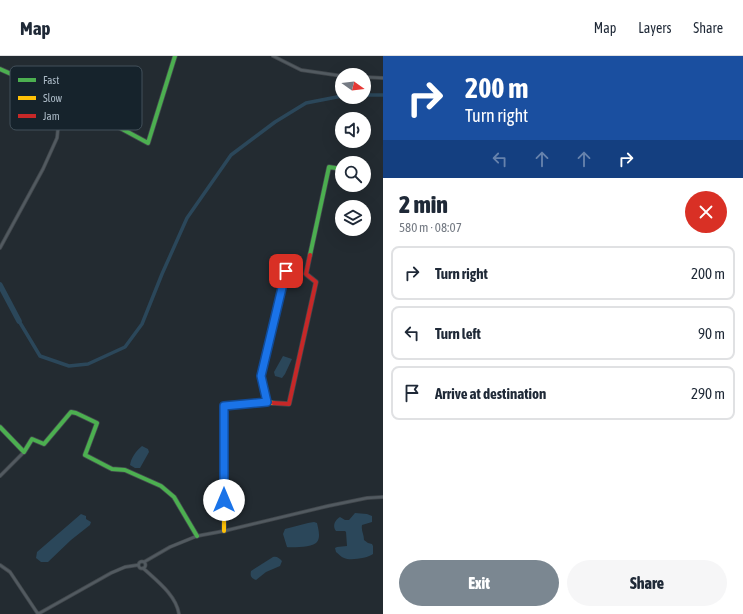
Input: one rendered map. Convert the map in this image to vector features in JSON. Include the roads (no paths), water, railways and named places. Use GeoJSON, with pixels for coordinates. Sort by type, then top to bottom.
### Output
{"type":"FeatureCollection","features":[{"type":"Feature","properties":{"kind":"street"},"geometry":{"type":"LineString","coordinates":[[124,130],[148,143],[175,56]]}},
{"type":"Feature","properties":{"kind":"street"},"geometry":{"type":"LineString","coordinates":[[273,56],[300,70],[335,75]]}},
{"type":"Feature","properties":{"kind":"street"},"geometry":{"type":"LineString","coordinates":[[0,69],[10,74]]}},
{"type":"Feature","properties":{"kind":"street"},"geometry":{"type":"LineString","coordinates":[[371,78],[383,78]]}},
{"type":"Feature","properties":{"kind":"street"},"geometry":{"type":"LineString","coordinates":[[0,248],[43,170],[57,138],[58,130]]}},
{"type":"Feature","properties":{"kind":"street"},"geometry":{"type":"LineString","coordinates":[[224,531],[224,406],[267,402],[289,404],[316,282],[306,274],[329,167],[335,168]]}},
{"type":"Feature","properties":{"kind":"street"},"geometry":{"type":"LineString","coordinates":[[267,402],[261,376],[286,271]]}},
{"type":"Feature","properties":{"kind":"street"},"geometry":{"type":"LineString","coordinates":[[0,476],[24,452],[32,439],[44,444],[71,412],[76,413],[97,423],[85,455],[112,469],[126,470],[161,486],[174,497],[197,536]]}},
{"type":"Feature","properties":{"kind":"street"},"geometry":{"type":"LineString","coordinates":[[0,427],[24,452]]}},
{"type":"Feature","properties":{"kind":"street"},"geometry":{"type":"LineString","coordinates":[[0,566],[10,572],[38,614],[111,573],[125,567],[138,565],[140,561],[144,562],[170,547],[197,536],[367,498],[383,498]]}},
{"type":"Feature","properties":{"kind":"street"},"geometry":{"type":"LineString","coordinates":[[143,568],[145,565],[144,562]]}},
{"type":"Feature","properties":{"kind":"street"},"geometry":{"type":"LineString","coordinates":[[138,565],[139,568],[143,568],[174,598],[178,606],[179,614]]}},
{"type":"Feature","properties":{"kind":"water"},"geometry":{"type":"Polygon","coordinates":[[[283,356],[292,359],[282,378],[275,376],[274,372],[283,356]]]}},
{"type":"Feature","properties":{"kind":"water"},"geometry":{"type":"Polygon","coordinates":[[[142,446],[148,449],[149,452],[140,468],[135,468],[130,465],[134,455],[142,446]]]}},
{"type":"Feature","properties":{"kind":"water"},"geometry":{"type":"Polygon","coordinates":[[[355,513],[372,516],[372,522],[362,525],[362,527],[364,540],[372,544],[373,554],[359,559],[347,559],[336,552],[335,548],[347,546],[346,532],[336,531],[334,525],[335,521],[340,517],[345,520],[349,520],[355,513]]]}},
{"type":"Feature","properties":{"kind":"water"},"geometry":{"type":"Polygon","coordinates":[[[81,514],[86,516],[86,519],[91,522],[90,525],[71,540],[48,562],[41,562],[36,558],[37,552],[81,514]]]}},
{"type":"Feature","properties":{"kind":"water"},"geometry":{"type":"Polygon","coordinates":[[[314,522],[317,523],[319,535],[319,538],[315,544],[308,546],[287,547],[283,534],[285,529],[314,522]]]}},
{"type":"Feature","properties":{"kind":"water"},"geometry":{"type":"Polygon","coordinates":[[[273,557],[276,557],[282,561],[280,566],[266,572],[256,580],[252,578],[251,571],[273,557]]]}},
{"type":"Feature","properties":{"kind":"waterway"},"geometry":{"type":"LineString","coordinates":[[371,95],[383,95]]}},
{"type":"Feature","properties":{"kind":"waterway"},"geometry":{"type":"LineString","coordinates":[[19,321],[40,356],[69,366],[88,364],[125,347],[142,324],[187,218],[231,155],[275,122],[306,103],[335,97]]}},
{"type":"Feature","properties":{"kind":"waterway"},"geometry":{"type":"LineString","coordinates":[[0,285],[19,321]]}}]}
